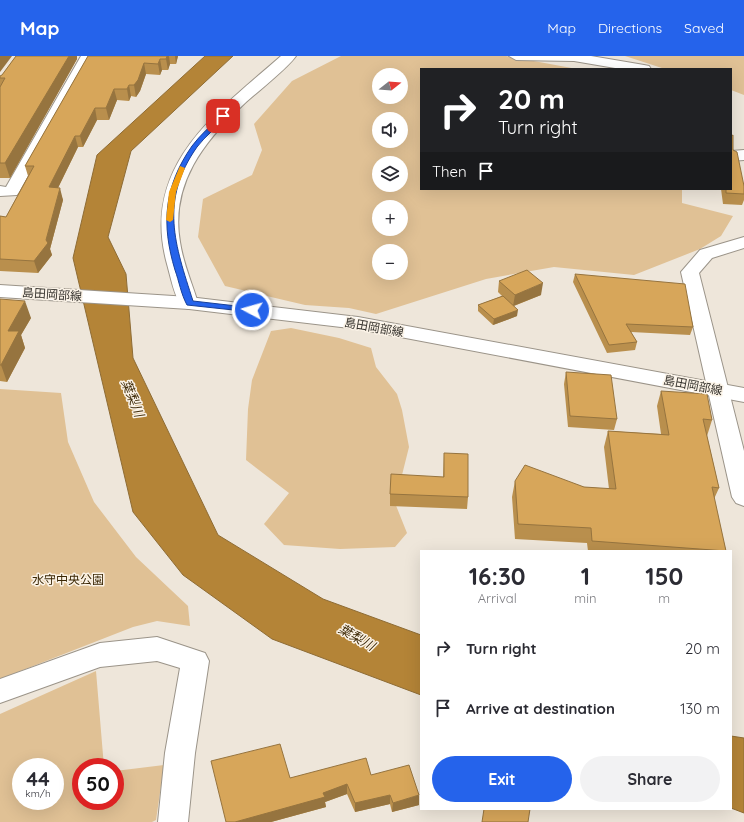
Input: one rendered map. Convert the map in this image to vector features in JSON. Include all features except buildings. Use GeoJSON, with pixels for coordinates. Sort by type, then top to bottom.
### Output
{"type":"FeatureCollection","features":[{"type":"Feature","properties":{"kind":"street"},"geometry":{"type":"LineString","coordinates":[[0,191],[11,192],[88,56]]}},
{"type":"Feature","properties":{"kind":"street"},"geometry":{"type":"LineString","coordinates":[[183,303],[170,233],[170,212],[173,192],[181,169],[195,146],[212,127],[289,56]]}},
{"type":"Feature","properties":{"kind":"street"},"geometry":{"type":"LineString","coordinates":[[518,56],[574,57],[638,68]]}},
{"type":"Feature","properties":{"kind":"street"},"geometry":{"type":"LineString","coordinates":[[732,156],[744,155]]}},
{"type":"Feature","properties":{"kind":"street"},"geometry":{"type":"LineString","coordinates":[[744,242],[706,254],[690,272],[720,390],[744,497]]}},
{"type":"Feature","properties":{"kind":"street","name":"島田岡部線"},"geometry":{"type":"LineString","coordinates":[[0,291],[183,303],[358,323],[744,395]]}},
{"type":"Feature","properties":{"kind":"street"},"geometry":{"type":"LineString","coordinates":[[0,692],[100,655],[157,649],[195,661],[180,753],[173,822]]}},
{"type":"Feature","properties":{"kind":"green space"},"geometry":{"type":"Polygon","coordinates":[[[341,56],[506,56],[572,68],[420,68],[420,190],[682,190],[682,203],[733,216],[721,236],[700,249],[634,275],[554,267],[486,279],[376,314],[349,308],[305,305],[225,286],[198,237],[203,199],[252,175],[262,150],[254,124],[292,81],[341,56]]]}},
{"type":"Feature","properties":{"kind":"green space"},"geometry":{"type":"Polygon","coordinates":[[[625,56],[744,56],[744,95],[732,90],[732,68],[662,68],[625,56]]]}},
{"type":"Feature","properties":{"kind":"green space"},"geometry":{"type":"Polygon","coordinates":[[[291,328],[339,338],[371,348],[376,367],[397,394],[402,410],[409,447],[395,503],[407,533],[395,547],[340,549],[284,545],[264,524],[289,493],[246,460],[248,409],[252,380],[271,331],[291,328]]]}},
{"type":"Feature","properties":{"kind":"green space","name":"水守中央公園"},"geometry":{"type":"Polygon","coordinates":[[[0,389],[61,393],[68,442],[94,502],[136,557],[188,606],[190,626],[157,621],[133,627],[0,679],[0,389]]]}},
{"type":"Feature","properties":{"kind":"green space"},"geometry":{"type":"Polygon","coordinates":[[[96,671],[103,758],[72,758],[72,810],[124,810],[124,770],[164,765],[156,820],[152,822],[0,822],[0,714],[96,671]]]}},
{"type":"Feature","properties":{"kind":"water","name":"葉梨川"},"geometry":{"type":"Polygon","coordinates":[[[205,56],[233,56],[131,151],[108,237],[126,274],[133,358],[218,535],[323,599],[420,635],[420,695],[272,639],[183,575],[133,512],[73,258],[97,155],[205,56]]]}},
{"type":"Feature","properties":{"kind":"water"},"geometry":{"type":"Polygon","coordinates":[[[732,736],[744,738],[744,813],[732,808],[732,736]]]}},
{"type":"Feature","properties":{"kind":"slow traffic"},"geometry":{"type":"LineString","coordinates":[[170,220],[173,192],[182,168]]}},
{"type":"Feature","properties":{"kind":"route"},"geometry":{"type":"LineString","coordinates":[[223,116],[195,146],[181,169],[173,192],[170,212],[170,233],[175,257],[189,303],[252,310]]}}]}
